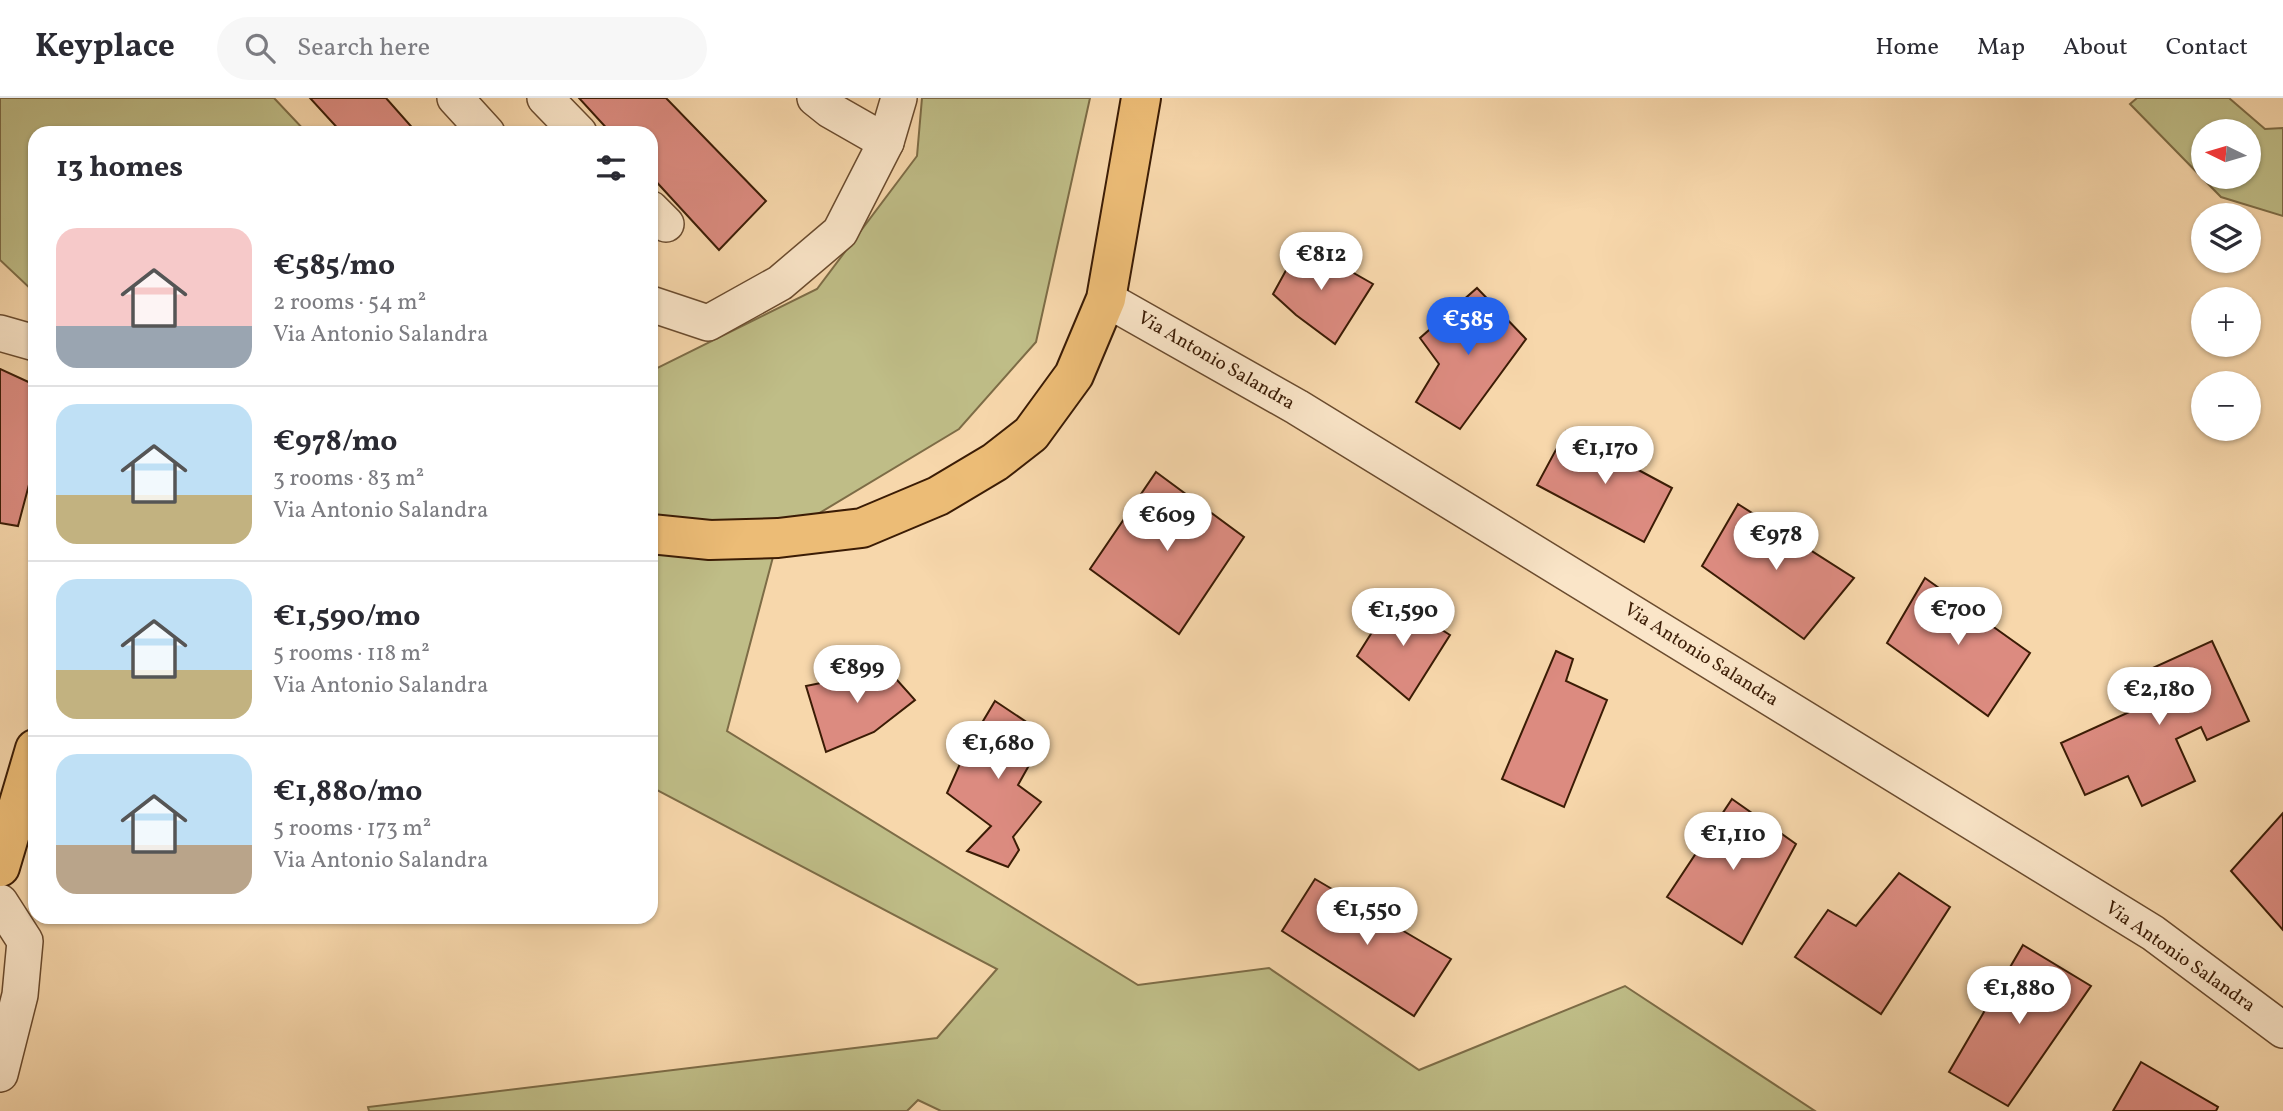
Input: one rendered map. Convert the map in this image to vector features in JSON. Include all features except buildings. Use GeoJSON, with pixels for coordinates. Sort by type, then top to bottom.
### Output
{"type":"FeatureCollection","features":[{"type":"Feature","properties":{"kind":"main road"},"geometry":{"type":"LineString","coordinates":[[658,535],[724,540],[778,538],[862,528],[938,496],[995,462],[1031,433],[1074,375],[1106,299],[1141,98]]}},
{"type":"Feature","properties":{"kind":"main road"},"geometry":{"type":"LineString","coordinates":[[0,867],[28,773]]}},
{"type":"Feature","properties":{"kind":"street"},"geometry":{"type":"LineString","coordinates":[[455,98],[481,126]]}},
{"type":"Feature","properties":{"kind":"street"},"geometry":{"type":"LineString","coordinates":[[545,98],[572,126]]}},
{"type":"Feature","properties":{"kind":"street"},"geometry":{"type":"LineString","coordinates":[[815,98],[830,110],[886,142]]}},
{"type":"Feature","properties":{"kind":"street"},"geometry":{"type":"LineString","coordinates":[[658,306],[708,323],[780,283],[840,232],[886,142],[899,98]]}},
{"type":"Feature","properties":{"kind":"street","name":"Via Antonio Salandra"},"geometry":{"type":"LineString","coordinates":[[1106,299],[1297,407],[2142,925],[2283,1030]]}},
{"type":"Feature","properties":{"kind":"street"},"geometry":{"type":"LineString","coordinates":[[0,333],[28,341]]}},
{"type":"Feature","properties":{"kind":"street"},"geometry":{"type":"LineString","coordinates":[[0,902],[25,941],[20,995],[0,1074]]}},
{"type":"Feature","properties":{"kind":"shaded area"},"geometry":{"type":"Polygon","coordinates":[[[0,98],[274,98],[300,126],[28,126],[28,286],[0,260],[0,98]]]}},
{"type":"Feature","properties":{"kind":"shaded area"},"geometry":{"type":"Polygon","coordinates":[[[922,98],[1090,98],[1036,342],[959,429],[778,538],[727,731],[1138,985],[1269,968],[1419,1070],[1625,986],[1815,1111],[941,1111],[918,1100],[907,1111],[369,1111],[368,1107],[937,1038],[997,969],[658,791],[658,368],[817,289],[917,156],[922,98]]]}},
{"type":"Feature","properties":{"kind":"shaded area"},"geometry":{"type":"Polygon","coordinates":[[[2137,98],[2229,98],[2253,119],[2191,119],[2191,166],[2130,104],[2137,98]]]}},
{"type":"Feature","properties":{"kind":"shaded area"},"geometry":{"type":"Polygon","coordinates":[[[2261,126],[2265,129],[2283,128],[2283,216],[2261,209],[2261,203],[2241,203],[2221,197],[2213,189],[2261,189],[2261,126]]]}}]}
